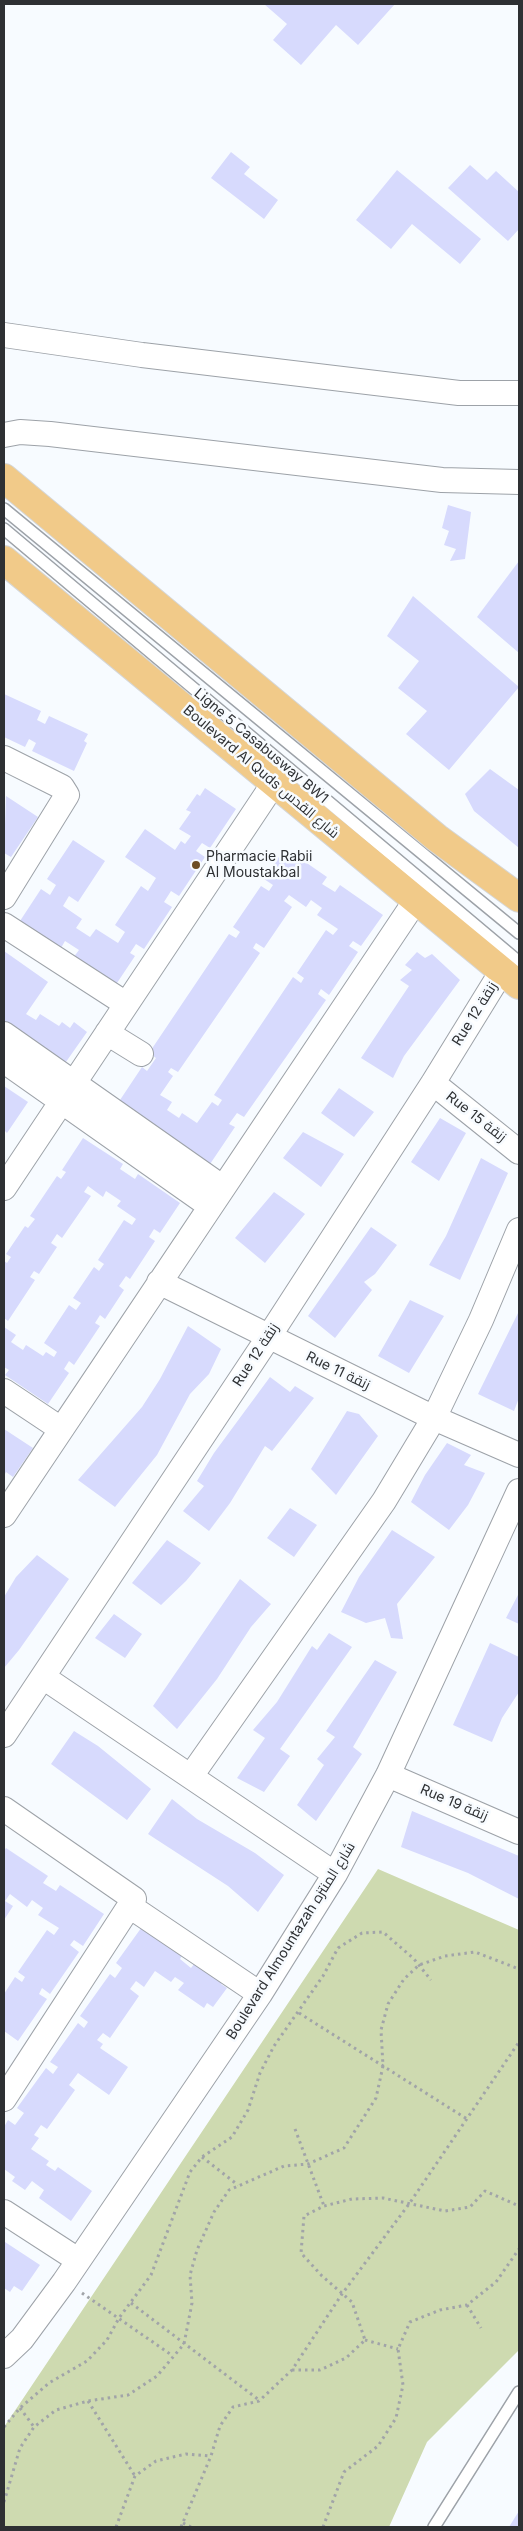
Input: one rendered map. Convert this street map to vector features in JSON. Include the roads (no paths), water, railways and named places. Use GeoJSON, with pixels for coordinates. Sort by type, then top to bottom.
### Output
{"type":"FeatureCollection","features":[{"type":"Feature","properties":{"kind":"main road"},"geometry":{"type":"LineString","coordinates":[[4,478],[437,838],[519,898]]}},
{"type":"Feature","properties":{"kind":"main road","name":"Boulevard Al Quds شارع القدس"},"geometry":{"type":"LineString","coordinates":[[4,560],[416,900],[514,973]]}},
{"type":"Feature","properties":{"kind":"street"},"geometry":{"type":"LineString","coordinates":[[4,335],[142,355],[459,393],[519,393]]}},
{"type":"Feature","properties":{"kind":"street"},"geometry":{"type":"LineString","coordinates":[[4,435],[20,432],[50,434],[442,480],[514,486]]}},
{"type":"Feature","properties":{"kind":"street"},"geometry":{"type":"LineString","coordinates":[[4,758],[62,787],[67,795],[4,897]]}},
{"type":"Feature","properties":{"kind":"street"},"geometry":{"type":"LineString","coordinates":[[4,1188],[274,783]]}},
{"type":"Feature","properties":{"kind":"street"},"geometry":{"type":"LineString","coordinates":[[4,1515],[416,900]]}},
{"type":"Feature","properties":{"kind":"street"},"geometry":{"type":"LineString","coordinates":[[4,924],[126,1004]]}},
{"type":"Feature","properties":{"kind":"street","name":"Rue 12 زنقة"},"geometry":{"type":"LineString","coordinates":[[4,1735],[268,1338],[433,1083],[514,973]]}},
{"type":"Feature","properties":{"kind":"street"},"geometry":{"type":"LineString","coordinates":[[107,1033],[141,1054]]}},
{"type":"Feature","properties":{"kind":"street"},"geometry":{"type":"LineString","coordinates":[[4,1034],[68,1091],[216,1197]]}},
{"type":"Feature","properties":{"kind":"street"},"geometry":{"type":"LineString","coordinates":[[4,1061],[68,1091]]}},
{"type":"Feature","properties":{"kind":"street","name":"Rue 15 زنقة"},"geometry":{"type":"LineString","coordinates":[[433,1083],[519,1152]]}},
{"type":"Feature","properties":{"kind":"street"},"geometry":{"type":"LineString","coordinates":[[191,1776],[384,1502],[434,1418],[481,1320],[519,1230]]}},
{"type":"Feature","properties":{"kind":"street","name":"Rue 11 زنقة"},"geometry":{"type":"LineString","coordinates":[[159,1282],[268,1338],[434,1418],[519,1455]]}},
{"type":"Feature","properties":{"kind":"street"},"geometry":{"type":"LineString","coordinates":[[4,1391],[61,1429]]}},
{"type":"Feature","properties":{"kind":"street","name":"Boulevard Almountazah شارع المنتزه"},"geometry":{"type":"LineString","coordinates":[[4,2356],[22,2339],[64,2282],[260,1994],[335,1874],[388,1775],[519,1492]]}},
{"type":"Feature","properties":{"kind":"street"},"geometry":{"type":"LineString","coordinates":[[43,1677],[335,1874]]}},
{"type":"Feature","properties":{"kind":"street","name":"Rue 19 زنقة"},"geometry":{"type":"LineString","coordinates":[[388,1775],[519,1832]]}},
{"type":"Feature","properties":{"kind":"street"},"geometry":{"type":"LineString","coordinates":[[4,1809],[260,1994]]}},
{"type":"Feature","properties":{"kind":"street"},"geometry":{"type":"LineString","coordinates":[[4,2099],[131,1901]]}},
{"type":"Feature","properties":{"kind":"street"},"geometry":{"type":"LineString","coordinates":[[4,2212],[78,2260]]}},
{"type":"Feature","properties":{"kind":"lane","name":"Ligne 5 Casabusway BW1"},"geometry":{"type":"LineString","coordinates":[[4,508],[519,933]]}},
{"type":"Feature","properties":{"kind":"lane","name":"Ligne 5 Casabusway BW1"},"geometry":{"type":"LineString","coordinates":[[4,529],[514,973]]}},
{"type":"Feature","properties":{"kind":"lane"},"geometry":{"type":"LineString","coordinates":[[434,2527],[519,2392]]}},
{"type":"Feature","properties":{"kind":"place","name":"Pharmacie Rabii Al Moustakbal"},"geometry":{"type":"Point","coordinates":[196,865]}}]}
